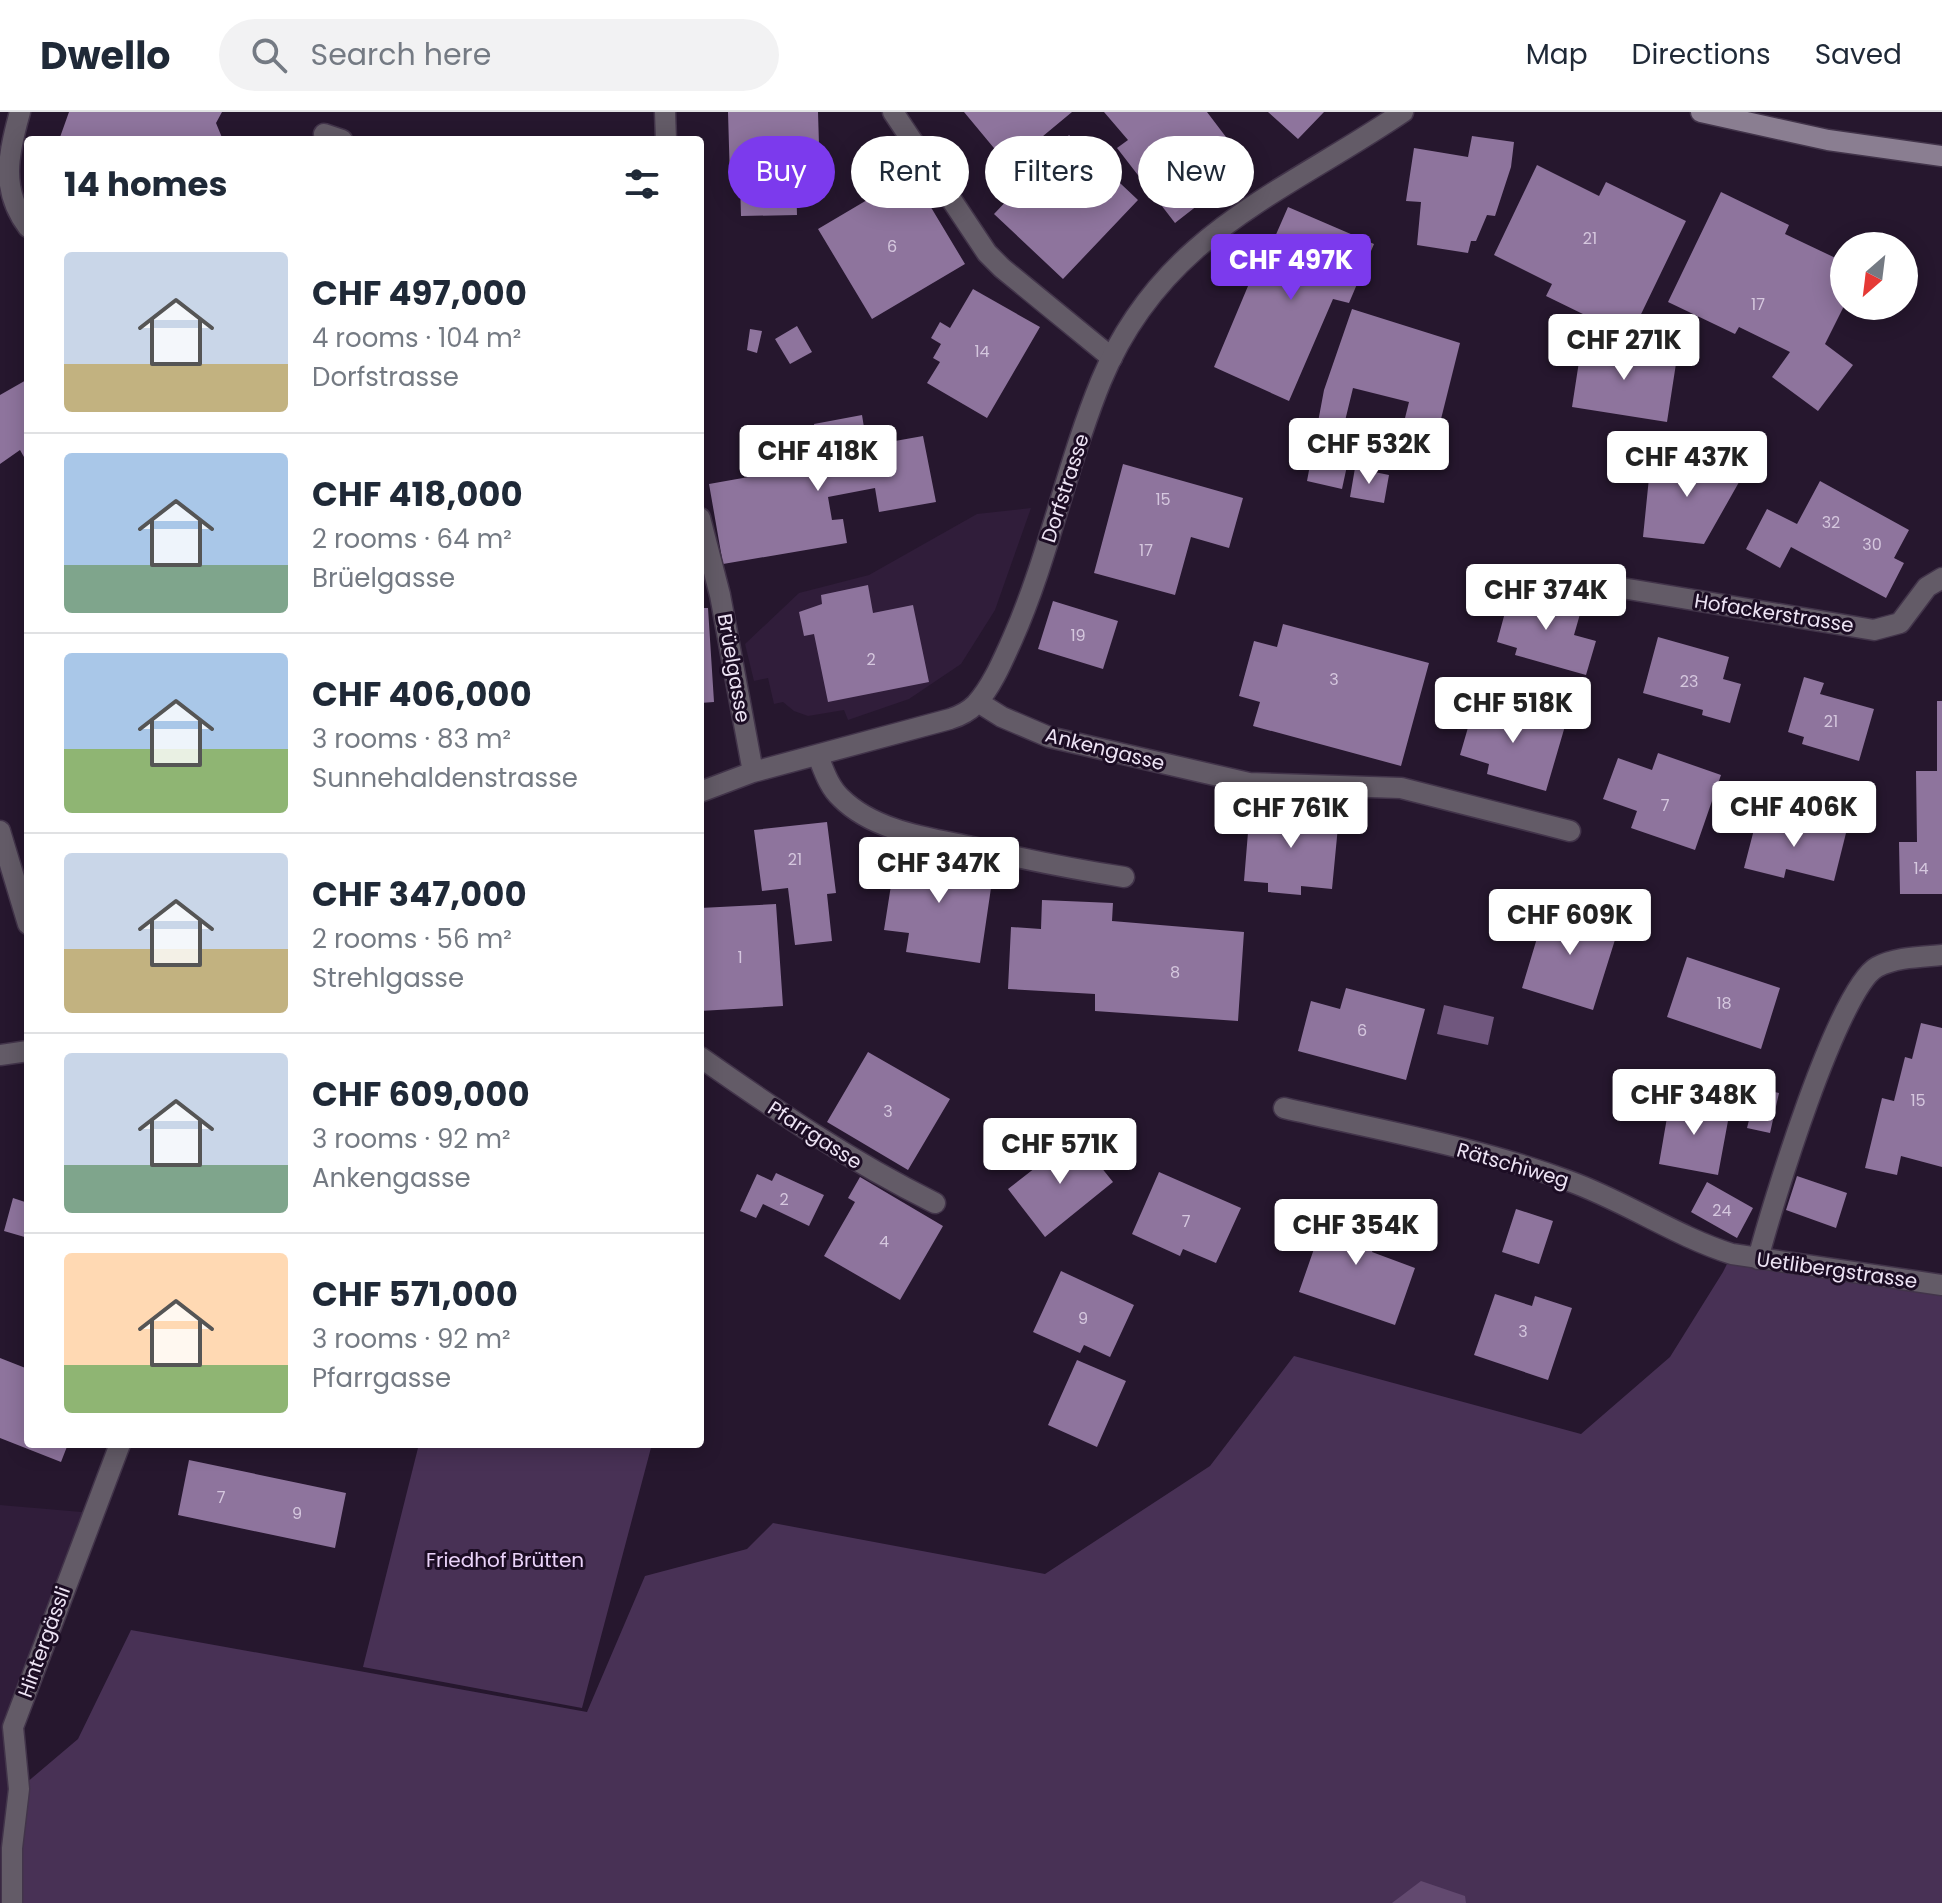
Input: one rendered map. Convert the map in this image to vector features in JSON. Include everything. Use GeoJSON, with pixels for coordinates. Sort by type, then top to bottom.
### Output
{"type":"FeatureCollection","features":[{"type":"Feature","properties":{"kind":"street"},"geometry":{"type":"LineString","coordinates":[[20,112],[9,154],[8,191],[13,207],[24,222]]}},
{"type":"Feature","properties":{"kind":"street"},"geometry":{"type":"LineString","coordinates":[[665,112],[666,136]]}},
{"type":"Feature","properties":{"kind":"street"},"geometry":{"type":"LineString","coordinates":[[893,112],[987,253],[1112,358]]}},
{"type":"Feature","properties":{"kind":"street","name":"Dorfstrasse"},"geometry":{"type":"LineString","coordinates":[[978,702],[998,669],[1028,603],[1091,405],[1112,358],[1142,307],[1166,277],[1203,241],[1245,209],[1403,112]]}},
{"type":"Feature","properties":{"kind":"street"},"geometry":{"type":"LineString","coordinates":[[1701,112],[1828,140],[1942,156]]}},
{"type":"Feature","properties":{"kind":"street","name":"Brüelgasse"},"geometry":{"type":"LineString","coordinates":[[704,533],[720,595],[753,772]]}},
{"type":"Feature","properties":{"kind":"street","name":"Hofackerstrasse"},"geometry":{"type":"LineString","coordinates":[[1586,582],[1874,630],[1900,623],[1927,587],[1942,578]]}},
{"type":"Feature","properties":{"kind":"street"},"geometry":{"type":"LineString","coordinates":[[704,790],[753,772],[950,719],[978,702]]}},
{"type":"Feature","properties":{"kind":"street","name":"Ankengasse"},"geometry":{"type":"LineString","coordinates":[[978,702],[1010,722],[1049,737],[1249,783],[1401,788],[1570,831]]}},
{"type":"Feature","properties":{"kind":"street"},"geometry":{"type":"LineString","coordinates":[[818,756],[827,779],[841,799],[878,822],[1012,856],[1124,877]]}},
{"type":"Feature","properties":{"kind":"street"},"geometry":{"type":"LineString","coordinates":[[0,831],[24,911]]}},
{"type":"Feature","properties":{"kind":"street"},"geometry":{"type":"LineString","coordinates":[[1758,1259],[1780,1182],[1834,1034],[1853,995],[1874,968],[1904,958],[1942,955]]}},
{"type":"Feature","properties":{"kind":"street"},"geometry":{"type":"LineString","coordinates":[[0,1055],[24,1052]]}},
{"type":"Feature","properties":{"kind":"street","name":"Pfarrgasse"},"geometry":{"type":"LineString","coordinates":[[704,1060],[836,1150],[935,1203]]}},
{"type":"Feature","properties":{"kind":"street","name":"Rätschiweg"},"geometry":{"type":"LineString","coordinates":[[1284,1108],[1510,1161],[1632,1207],[1711,1247],[1732,1254]]}},
{"type":"Feature","properties":{"kind":"street","name":"Uetlibergstrasse"},"geometry":{"type":"LineString","coordinates":[[1732,1254],[1942,1285]]}},
{"type":"Feature","properties":{"kind":"street","name":"Hintergässli"},"geometry":{"type":"LineString","coordinates":[[12,1903],[12,1848],[19,1789],[13,1727],[118,1448]]}},
{"type":"Feature","properties":{"kind":"shaded area"},"geometry":{"type":"Polygon","coordinates":[[[1031,508],[995,610],[961,664],[909,699],[848,720],[844,710],[808,716],[794,711],[783,702],[774,704],[768,678],[754,681],[745,644],[799,593],[869,575],[977,514],[1031,508]]]}},
{"type":"Feature","properties":{"kind":"shaded area"},"geometry":{"type":"Polygon","coordinates":[[[1444,1005],[1494,1017],[1488,1045],[1437,1034],[1444,1005]]]}},
{"type":"Feature","properties":{"kind":"shaded area"},"geometry":{"type":"Polygon","coordinates":[[[0,1505],[93,1513],[13,1727],[12,1903],[0,1903],[0,1505]]]}},
{"type":"Feature","properties":{"kind":"shaded area"},"geometry":{"type":"Polygon","coordinates":[[[1421,1881],[1465,1896],[1466,1903],[1392,1903],[1421,1881]]]}},
{"type":"Feature","properties":{"kind":"green space"},"geometry":{"type":"Polygon","coordinates":[[[1732,1254],[1942,1285],[1942,1903],[12,1903],[19,1789],[78,1739],[131,1630],[587,1712],[645,1576],[747,1549],[773,1523],[1045,1574],[1210,1466],[1294,1356],[1581,1434],[1670,1357],[1732,1254]]]}},
{"type":"Feature","properties":{"kind":"green space","name":"Friedhof Brütten"},"geometry":{"type":"Polygon","coordinates":[[[418,1448],[651,1448],[582,1708],[363,1667],[418,1448]]]}},
{"type":"Feature","properties":{"kind":"building"},"geometry":{"type":"Polygon","coordinates":[[[69,112],[222,112],[216,123],[221,136],[60,136],[69,112]]]}},
{"type":"Feature","properties":{"kind":"building"},"geometry":{"type":"Polygon","coordinates":[[[728,112],[818,112],[819,136],[729,136],[728,112]]]}},
{"type":"Feature","properties":{"kind":"building"},"geometry":{"type":"Polygon","coordinates":[[[964,112],[1072,112],[1043,136],[985,137],[964,112]]]}},
{"type":"Feature","properties":{"kind":"building"},"geometry":{"type":"Polygon","coordinates":[[[1104,112],[1207,112],[1225,136],[1138,136],[1138,175],[1122,154],[1122,144],[1128,140],[1104,112]]]}},
{"type":"Feature","properties":{"kind":"building"},"geometry":{"type":"Polygon","coordinates":[[[1268,112],[1324,112],[1298,139],[1268,112]]]}},
{"type":"Feature","properties":{"kind":"building"},"geometry":{"type":"Polygon","coordinates":[[[1472,136],[1514,142],[1511,167],[1495,216],[1487,215],[1476,241],[1471,241],[1468,253],[1417,245],[1421,202],[1406,201],[1414,148],[1468,157],[1472,136]]]}},
{"type":"Feature","properties":{"kind":"building"},"geometry":{"type":"Polygon","coordinates":[[[1537,165],[1599,196],[1606,182],[1686,221],[1630,337],[1546,296],[1552,284],[1494,255],[1537,165]]]}},
{"type":"Feature","properties":{"kind":"building"},"geometry":{"type":"Polygon","coordinates":[[[1122,185],[1138,200],[1063,279],[994,214],[1000,208],[1122,208],[1122,185]]]}},
{"type":"Feature","properties":{"kind":"building"},"geometry":{"type":"Polygon","coordinates":[[[1721,192],[1789,225],[1785,234],[1830,255],[1830,320],[1837,320],[1825,344],[1853,365],[1818,411],[1772,377],[1790,352],[1739,327],[1735,334],[1668,302],[1721,192]]]}},
{"type":"Feature","properties":{"kind":"building"},"geometry":{"type":"Polygon","coordinates":[[[1288,207],[1374,244],[1349,303],[1333,299],[1289,401],[1214,367],[1256,267],[1261,269],[1288,207]]]}},
{"type":"Feature","properties":{"kind":"building"},"geometry":{"type":"Polygon","coordinates":[[[741,208],[797,208],[797,215],[741,216],[741,208]]]}},
{"type":"Feature","properties":{"kind":"building"},"geometry":{"type":"Polygon","coordinates":[[[854,208],[931,208],[965,264],[872,319],[818,229],[854,208]]]}},
{"type":"Feature","properties":{"kind":"building"},"geometry":{"type":"Polygon","coordinates":[[[1163,208],[1194,208],[1175,223],[1163,208]]]}},
{"type":"Feature","properties":{"kind":"building"},"geometry":{"type":"Polygon","coordinates":[[[973,289],[1040,327],[987,418],[927,383],[940,362],[933,358],[941,344],[931,338],[940,322],[950,328],[973,289]]]}},
{"type":"Feature","properties":{"kind":"building"},"geometry":{"type":"Polygon","coordinates":[[[1352,309],[1460,343],[1438,431],[1404,422],[1409,402],[1353,388],[1345,421],[1356,424],[1342,489],[1307,481],[1324,390],[1352,309]]]}},
{"type":"Feature","properties":{"kind":"building"},"geometry":{"type":"Polygon","coordinates":[[[797,326],[812,352],[790,364],[775,339],[797,326]]]}},
{"type":"Feature","properties":{"kind":"building"},"geometry":{"type":"Polygon","coordinates":[[[750,329],[762,331],[757,353],[747,350],[750,329]]]}},
{"type":"Feature","properties":{"kind":"building"},"geometry":{"type":"Polygon","coordinates":[[[1582,342],[1677,357],[1667,422],[1572,407],[1582,342]]]}},
{"type":"Feature","properties":{"kind":"building"},"geometry":{"type":"Polygon","coordinates":[[[24,381],[24,457],[20,450],[0,464],[0,395],[24,381]]]}},
{"type":"Feature","properties":{"kind":"building"},"geometry":{"type":"Polygon","coordinates":[[[862,415],[867,446],[923,436],[936,502],[879,512],[875,488],[828,497],[832,520],[843,519],[847,543],[723,564],[709,484],[822,464],[814,424],[862,415]]]}},
{"type":"Feature","properties":{"kind":"building"},"geometry":{"type":"Polygon","coordinates":[[[1651,458],[1747,468],[1704,544],[1643,537],[1651,458]]]}},
{"type":"Feature","properties":{"kind":"building"},"geometry":{"type":"Polygon","coordinates":[[[1123,464],[1243,498],[1229,548],[1191,537],[1175,595],[1094,573],[1123,464]]]}},
{"type":"Feature","properties":{"kind":"building"},"geometry":{"type":"Polygon","coordinates":[[[1355,468],[1389,475],[1384,503],[1350,497],[1355,468]]]}},
{"type":"Feature","properties":{"kind":"building"},"geometry":{"type":"Polygon","coordinates":[[[1820,481],[1909,530],[1894,558],[1904,563],[1886,598],[1791,547],[1780,568],[1746,549],[1767,509],[1797,524],[1820,481]]]}},
{"type":"Feature","properties":{"kind":"building"},"geometry":{"type":"Polygon","coordinates":[[[868,585],[873,613],[913,605],[929,682],[828,702],[814,634],[804,636],[799,612],[822,604],[821,595],[868,585]]]}},
{"type":"Feature","properties":{"kind":"building"},"geometry":{"type":"Polygon","coordinates":[[[1531,592],[1582,607],[1574,635],[1596,641],[1586,675],[1515,655],[1517,648],[1497,642],[1510,594],[1529,599],[1531,592]]]}},
{"type":"Feature","properties":{"kind":"building"},"geometry":{"type":"Polygon","coordinates":[[[1053,601],[1118,621],[1103,669],[1038,649],[1053,601]]]}},
{"type":"Feature","properties":{"kind":"building"},"geometry":{"type":"Polygon","coordinates":[[[704,608],[708,608],[714,702],[704,703],[704,608]]]}},
{"type":"Feature","properties":{"kind":"building"},"geometry":{"type":"Polygon","coordinates":[[[1283,624],[1429,663],[1401,766],[1253,726],[1260,702],[1239,696],[1254,641],[1277,647],[1283,624]]]}},
{"type":"Feature","properties":{"kind":"building"},"geometry":{"type":"Polygon","coordinates":[[[1658,637],[1729,657],[1723,679],[1741,684],[1730,723],[1702,715],[1703,710],[1643,693],[1658,637]]]}},
{"type":"Feature","properties":{"kind":"building"},"geometry":{"type":"Polygon","coordinates":[[[1804,677],[1824,683],[1820,694],[1874,709],[1859,761],[1802,744],[1804,737],[1788,732],[1804,677]]]}},
{"type":"Feature","properties":{"kind":"building"},"geometry":{"type":"Polygon","coordinates":[[[1476,700],[1565,726],[1546,791],[1487,774],[1489,764],[1460,755],[1476,700]]]}},
{"type":"Feature","properties":{"kind":"building"},"geometry":{"type":"Polygon","coordinates":[[[1937,701],[1942,701],[1942,894],[1900,894],[1899,842],[1917,842],[1916,771],[1937,771],[1937,701]]]}},
{"type":"Feature","properties":{"kind":"building"},"geometry":{"type":"Polygon","coordinates":[[[1658,753],[1721,775],[1695,850],[1631,828],[1637,811],[1603,799],[1618,758],[1652,770],[1658,753]]]}},
{"type":"Feature","properties":{"kind":"building"},"geometry":{"type":"Polygon","coordinates":[[[1250,808],[1339,816],[1332,889],[1301,886],[1301,895],[1268,892],[1268,883],[1244,881],[1250,808]]]}},
{"type":"Feature","properties":{"kind":"building"},"geometry":{"type":"Polygon","coordinates":[[[1758,814],[1846,833],[1834,881],[1786,869],[1784,878],[1744,868],[1758,814]]]}},
{"type":"Feature","properties":{"kind":"building"},"geometry":{"type":"Polygon","coordinates":[[[827,822],[836,893],[827,894],[832,941],[795,945],[788,888],[762,891],[754,830],[827,822]]]}},
{"type":"Feature","properties":{"kind":"building"},"geometry":{"type":"Polygon","coordinates":[[[897,847],[981,860],[978,886],[991,888],[980,963],[906,952],[909,933],[884,930],[897,847]]]}},
{"type":"Feature","properties":{"kind":"building"},"geometry":{"type":"Polygon","coordinates":[[[1042,900],[1113,903],[1112,921],[1244,932],[1238,1021],[1095,1011],[1095,994],[1008,989],[1011,927],[1041,929],[1042,900]]]}},
{"type":"Feature","properties":{"kind":"building"},"geometry":{"type":"Polygon","coordinates":[[[776,904],[783,1006],[704,1011],[704,908],[776,904]]]}},
{"type":"Feature","properties":{"kind":"building"},"geometry":{"type":"Polygon","coordinates":[[[1547,905],[1619,927],[1593,1010],[1522,988],[1547,905]]]}},
{"type":"Feature","properties":{"kind":"building"},"geometry":{"type":"Polygon","coordinates":[[[1687,957],[1780,988],[1761,1049],[1667,1017],[1687,957]]]}},
{"type":"Feature","properties":{"kind":"building"},"geometry":{"type":"Polygon","coordinates":[[[1346,988],[1425,1009],[1406,1080],[1298,1051],[1311,1001],[1340,1009],[1346,988]]]}},
{"type":"Feature","properties":{"kind":"building"},"geometry":{"type":"Polygon","coordinates":[[[1921,1023],[1942,1028],[1942,1167],[1901,1156],[1897,1175],[1865,1168],[1882,1098],[1894,1101],[1905,1057],[1912,1059],[1921,1023]]]}},
{"type":"Feature","properties":{"kind":"building"},"geometry":{"type":"Polygon","coordinates":[[[868,1052],[950,1099],[908,1170],[827,1122],[868,1052]]]}},
{"type":"Feature","properties":{"kind":"building"},"geometry":{"type":"Polygon","coordinates":[[[1757,1088],[1779,1093],[1770,1133],[1747,1128],[1757,1088]]]}},
{"type":"Feature","properties":{"kind":"building"},"geometry":{"type":"Polygon","coordinates":[[[1670,1100],[1730,1110],[1718,1175],[1659,1164],[1670,1100]]]}},
{"type":"Feature","properties":{"kind":"building"},"geometry":{"type":"Polygon","coordinates":[[[1076,1136],[1113,1182],[1045,1237],[1008,1189],[1076,1136]]]}},
{"type":"Feature","properties":{"kind":"building"},"geometry":{"type":"Polygon","coordinates":[[[1159,1172],[1241,1208],[1216,1263],[1183,1249],[1180,1256],[1132,1234],[1159,1172]]]}},
{"type":"Feature","properties":{"kind":"building"},"geometry":{"type":"Polygon","coordinates":[[[776,1173],[824,1195],[809,1226],[763,1204],[756,1218],[740,1211],[757,1174],[772,1181],[776,1173]]]}},
{"type":"Feature","properties":{"kind":"building"},"geometry":{"type":"Polygon","coordinates":[[[1797,1176],[1847,1193],[1836,1228],[1786,1210],[1797,1176]]]}},
{"type":"Feature","properties":{"kind":"building"},"geometry":{"type":"Polygon","coordinates":[[[860,1177],[943,1226],[900,1300],[824,1256],[855,1202],[848,1198],[860,1177]]]}},
{"type":"Feature","properties":{"kind":"building"},"geometry":{"type":"Polygon","coordinates":[[[1707,1182],[1753,1208],[1737,1238],[1691,1212],[1707,1182]]]}},
{"type":"Feature","properties":{"kind":"building"},"geometry":{"type":"Polygon","coordinates":[[[13,1198],[24,1202],[24,1237],[4,1231],[13,1198]]]}},
{"type":"Feature","properties":{"kind":"building"},"geometry":{"type":"Polygon","coordinates":[[[1331,1200],[1384,1219],[1372,1252],[1415,1268],[1395,1325],[1299,1292],[1331,1200]]]}},
{"type":"Feature","properties":{"kind":"building"},"geometry":{"type":"Polygon","coordinates":[[[1516,1209],[1553,1221],[1539,1264],[1502,1252],[1516,1209]]]}},
{"type":"Feature","properties":{"kind":"building"},"geometry":{"type":"Polygon","coordinates":[[[1061,1271],[1134,1305],[1110,1357],[1084,1345],[1080,1353],[1033,1332],[1061,1271]]]}},
{"type":"Feature","properties":{"kind":"building"},"geometry":{"type":"Polygon","coordinates":[[[1495,1294],[1532,1306],[1535,1296],[1572,1308],[1548,1380],[1474,1355],[1495,1294]]]}},
{"type":"Feature","properties":{"kind":"building"},"geometry":{"type":"Polygon","coordinates":[[[0,1358],[24,1367],[24,1447],[0,1438],[0,1358]]]}},
{"type":"Feature","properties":{"kind":"building"},"geometry":{"type":"Polygon","coordinates":[[[1077,1360],[1126,1381],[1097,1447],[1048,1425],[1077,1360]]]}},
{"type":"Feature","properties":{"kind":"building"},"geometry":{"type":"Polygon","coordinates":[[[25,1448],[66,1448],[61,1462],[25,1448]]]}},
{"type":"Feature","properties":{"kind":"building"},"geometry":{"type":"Polygon","coordinates":[[[189,1460],[346,1493],[335,1548],[178,1515],[189,1460]]]}}]}
